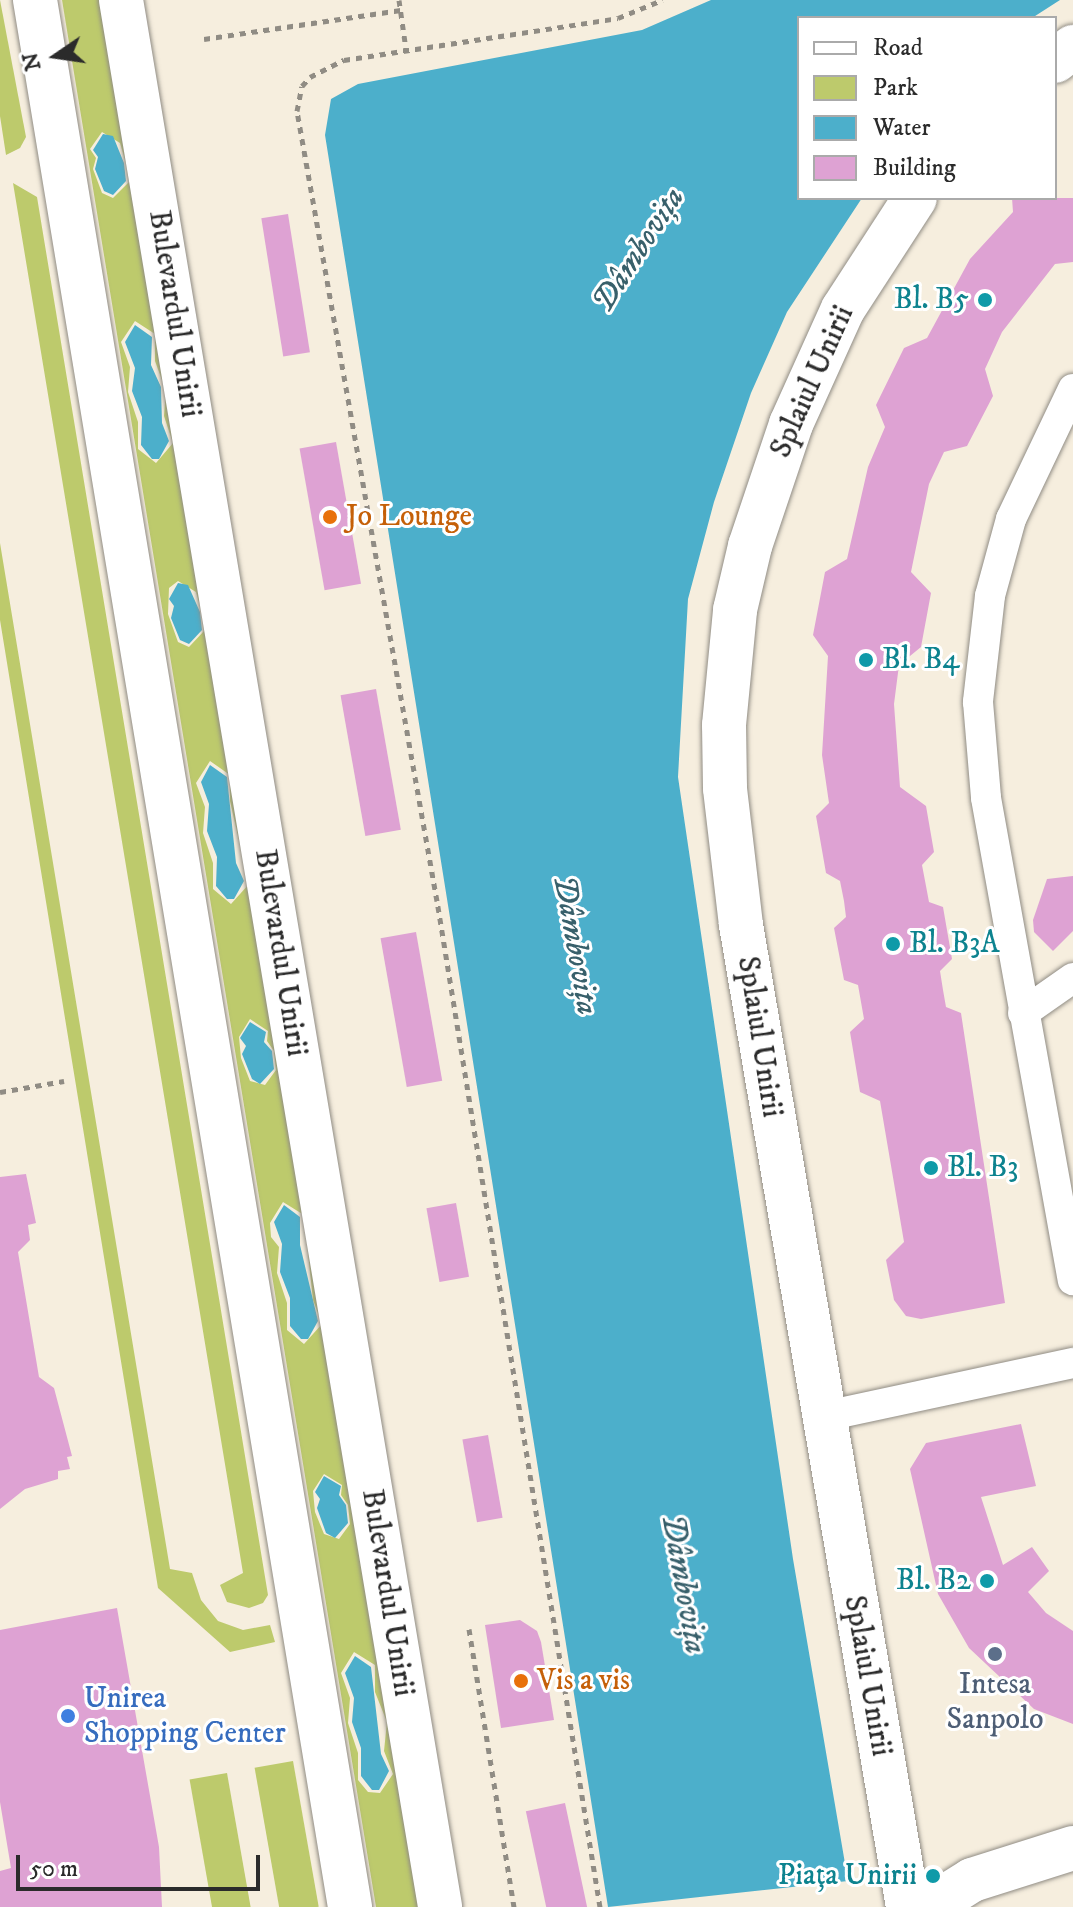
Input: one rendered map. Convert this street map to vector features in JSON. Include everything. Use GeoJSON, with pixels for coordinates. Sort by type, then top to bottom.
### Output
{"type":"FeatureCollection","features":[{"type":"Feature","properties":{"kind":"main road"},"geometry":{"type":"LineString","coordinates":[[35,0],[350,1907]]}},
{"type":"Feature","properties":{"kind":"main road","name":"Bulevardul Unirii"},"geometry":{"type":"LineString","coordinates":[[121,0],[440,1907]]}},
{"type":"Feature","properties":{"kind":"main road"},"geometry":{"type":"LineString","coordinates":[[1057,59],[1073,47]]}},
{"type":"Feature","properties":{"kind":"main road","name":"Splaiul Unirii"},"geometry":{"type":"LineString","coordinates":[[908,1907],[821,1417],[731,854],[725,788],[726,686],[750,546],[791,424],[843,309],[914,200]]}},
{"type":"Feature","properties":{"kind":"main road"},"geometry":{"type":"LineString","coordinates":[[929,1907],[972,1880],[1073,1848]]}},
{"type":"Feature","properties":{"kind":"street"},"geometry":{"type":"LineString","coordinates":[[1073,389],[1011,519],[990,596],[979,667],[982,768],[1023,1013],[1073,1280]]}},
{"type":"Feature","properties":{"kind":"street"},"geometry":{"type":"LineString","coordinates":[[1023,1013],[1073,978]]}},
{"type":"Feature","properties":{"kind":"street"},"geometry":{"type":"LineString","coordinates":[[821,1417],[1073,1363]]}},
{"type":"Feature","properties":{"kind":"path"},"geometry":{"type":"LineString","coordinates":[[399,0],[406,49]]}},
{"type":"Feature","properties":{"kind":"path"},"geometry":{"type":"LineString","coordinates":[[600,1907],[434,886],[297,111],[302,86],[329,64],[406,49],[618,18],[662,0]]}},
{"type":"Feature","properties":{"kind":"path"},"geometry":{"type":"LineString","coordinates":[[204,39],[401,10]]}},
{"type":"Feature","properties":{"kind":"path"},"geometry":{"type":"LineString","coordinates":[[0,1092],[64,1081]]}},
{"type":"Feature","properties":{"kind":"path"},"geometry":{"type":"LineString","coordinates":[[469,1629],[514,1907]]}},
{"type":"Feature","properties":{"kind":"green space"},"geometry":{"type":"Polygon","coordinates":[[[0,0],[26,137],[20,148],[6,155],[0,116],[0,0]]]}},
{"type":"Feature","properties":{"kind":"green space"},"geometry":{"type":"Polygon","coordinates":[[[62,0],[106,0],[421,1907],[376,1907],[62,0]],[[102,132],[90,149],[96,158],[93,169],[102,193],[113,198],[129,182],[120,143],[102,132]],[[135,321],[121,342],[130,367],[128,392],[138,422],[138,449],[156,463],[173,443],[164,416],[166,391],[155,361],[155,334],[135,321]],[[178,581],[169,588],[168,614],[178,642],[189,647],[204,631],[196,592],[178,581]],[[210,761],[196,783],[205,807],[203,833],[213,863],[213,889],[231,904],[249,884],[230,801],[230,775],[210,761]],[[250,1019],[239,1037],[241,1058],[250,1081],[265,1085],[276,1070],[274,1051],[267,1041],[268,1031],[250,1019]],[[283,1202],[270,1223],[271,1237],[279,1247],[277,1273],[287,1303],[287,1330],[304,1344],[322,1324],[313,1300],[304,1215],[283,1202]],[[324,1474],[313,1491],[315,1512],[324,1534],[339,1539],[350,1524],[348,1505],[341,1495],[342,1485],[324,1474]],[[354,1652],[341,1673],[350,1698],[348,1723],[358,1753],[358,1780],[368,1792],[380,1793],[393,1774],[384,1751],[387,1722],[375,1692],[375,1665],[354,1652]]]}},
{"type":"Feature","properties":{"kind":"green space"},"geometry":{"type":"Polygon","coordinates":[[[13,183],[37,197],[268,1595],[263,1603],[249,1608],[227,1602],[220,1585],[243,1573],[13,183]]]}},
{"type":"Feature","properties":{"kind":"green space"},"geometry":{"type":"Polygon","coordinates":[[[0,543],[170,1569],[192,1573],[201,1600],[218,1621],[243,1630],[270,1625],[275,1642],[230,1652],[158,1588],[0,620],[0,543]]]}},
{"type":"Feature","properties":{"kind":"green space"},"geometry":{"type":"Polygon","coordinates":[[[293,1761],[319,1907],[279,1907],[255,1768],[293,1761]]]}},
{"type":"Feature","properties":{"kind":"green space"},"geometry":{"type":"Polygon","coordinates":[[[227,1773],[251,1907],[212,1907],[190,1780],[227,1773]]]}},
{"type":"Feature","properties":{"kind":"water","name":"Dâmbovița"},"geometry":{"type":"Polygon","coordinates":[[[711,0],[1060,0],[1035,16],[797,16],[797,200],[861,200],[787,312],[751,393],[714,502],[688,599],[678,777],[793,1559],[848,1881],[608,1907],[325,135],[331,99],[358,84],[642,30],[711,0]]]}},
{"type":"Feature","properties":{"kind":"water"},"geometry":{"type":"Polygon","coordinates":[[[103,134],[113,136],[124,163],[126,181],[113,195],[104,191],[95,169],[98,157],[93,150],[103,134]]]}},
{"type":"Feature","properties":{"kind":"water"},"geometry":{"type":"Polygon","coordinates":[[[135,325],[152,337],[151,365],[161,387],[162,423],[169,441],[159,459],[152,459],[141,445],[142,417],[132,391],[135,368],[125,342],[135,325]]]}},
{"type":"Feature","properties":{"kind":"water"},"geometry":{"type":"Polygon","coordinates":[[[178,583],[188,585],[200,612],[202,630],[189,644],[180,640],[171,618],[174,606],[169,599],[178,583]]]}},
{"type":"Feature","properties":{"kind":"water"},"geometry":{"type":"Polygon","coordinates":[[[210,765],[227,777],[236,863],[244,881],[234,899],[227,899],[216,886],[217,857],[207,831],[209,804],[201,782],[210,765]]]}},
{"type":"Feature","properties":{"kind":"water"},"geometry":{"type":"Polygon","coordinates":[[[250,1022],[266,1032],[264,1042],[272,1051],[274,1069],[260,1084],[252,1079],[242,1054],[246,1046],[240,1038],[250,1022]]]}},
{"type":"Feature","properties":{"kind":"water"},"geometry":{"type":"Polygon","coordinates":[[[284,1205],[300,1217],[300,1245],[318,1321],[308,1339],[301,1339],[290,1326],[290,1298],[280,1272],[282,1244],[274,1222],[284,1205]]]}},
{"type":"Feature","properties":{"kind":"water"},"geometry":{"type":"Polygon","coordinates":[[[324,1476],[341,1486],[339,1495],[346,1505],[348,1523],[335,1538],[326,1533],[317,1508],[320,1499],[315,1492],[324,1476]]]}},
{"type":"Feature","properties":{"kind":"water"},"geometry":{"type":"Polygon","coordinates":[[[355,1656],[371,1667],[381,1754],[389,1771],[379,1790],[372,1790],[361,1776],[361,1748],[352,1722],[354,1698],[345,1673],[355,1656]]]}},
{"type":"Feature","properties":{"kind":"building"},"geometry":{"type":"Polygon","coordinates":[[[1073,198],[1073,262],[1055,264],[1002,332],[985,369],[993,396],[967,446],[944,452],[929,484],[911,572],[931,593],[921,647],[899,665],[894,704],[900,787],[926,806],[934,852],[922,865],[929,902],[943,907],[952,959],[940,971],[946,1007],[961,1013],[1005,1303],[921,1319],[906,1316],[894,1300],[886,1260],[904,1242],[880,1101],[860,1092],[850,1032],[864,1019],[858,985],[844,980],[834,928],[846,917],[844,901],[840,881],[826,873],[816,816],[829,803],[822,755],[828,656],[813,635],[825,572],[847,559],[868,467],[885,427],[876,405],[904,348],[927,338],[970,259],[1013,212],[1012,200],[1073,198]]]}},
{"type":"Feature","properties":{"kind":"building"},"geometry":{"type":"Polygon","coordinates":[[[288,214],[310,352],[283,357],[261,218],[288,214]]]}},
{"type":"Feature","properties":{"kind":"building","name":"Jo Lounge"},"geometry":{"type":"Polygon","coordinates":[[[336,442],[361,584],[325,590],[300,448],[336,442]]]}},
{"type":"Feature","properties":{"kind":"building"},"geometry":{"type":"Polygon","coordinates":[[[376,689],[401,830],[365,836],[341,695],[376,689]]]}},
{"type":"Feature","properties":{"kind":"building"},"geometry":{"type":"Polygon","coordinates":[[[1073,876],[1073,931],[1053,951],[1034,932],[1033,920],[1047,879],[1073,876]]]}},
{"type":"Feature","properties":{"kind":"building"},"geometry":{"type":"Polygon","coordinates":[[[416,932],[442,1081],[407,1087],[381,938],[416,932]]]}},
{"type":"Feature","properties":{"kind":"building"},"geometry":{"type":"Polygon","coordinates":[[[26,1174],[36,1223],[28,1225],[30,1240],[18,1252],[39,1377],[54,1388],[72,1456],[67,1457],[70,1469],[58,1471],[58,1479],[25,1489],[0,1509],[0,1177],[26,1174]]]}},
{"type":"Feature","properties":{"kind":"building"},"geometry":{"type":"Polygon","coordinates":[[[456,1203],[469,1277],[439,1282],[426,1208],[456,1203]]]}},
{"type":"Feature","properties":{"kind":"building","name":"Bl. B2"},"geometry":{"type":"Polygon","coordinates":[[[1021,1424],[1036,1486],[981,1497],[1003,1565],[1032,1547],[1049,1571],[1028,1592],[1046,1613],[1073,1631],[1073,1724],[1034,1709],[969,1648],[938,1594],[910,1469],[926,1443],[1021,1424]]]}},
{"type":"Feature","properties":{"kind":"building"},"geometry":{"type":"Polygon","coordinates":[[[488,1435],[503,1518],[477,1522],[462,1440],[488,1435]]]}},
{"type":"Feature","properties":{"kind":"building","name":"Unirea Shopping Center"},"geometry":{"type":"Polygon","coordinates":[[[117,1608],[159,1847],[162,1907],[0,1907],[0,1871],[11,1868],[0,1802],[0,1630],[117,1608]]]}},
{"type":"Feature","properties":{"kind":"building","name":"Vis a vis"},"geometry":{"type":"Polygon","coordinates":[[[520,1620],[537,1631],[541,1642],[554,1720],[501,1728],[485,1625],[520,1620]]]}},
{"type":"Feature","properties":{"kind":"building"},"geometry":{"type":"Polygon","coordinates":[[[565,1803],[587,1907],[546,1907],[526,1811],[565,1803]]]}},
{"type":"Feature","properties":{"kind":"place","name":"Bl. B5"},"geometry":{"type":"Point","coordinates":[985,300]}},
{"type":"Feature","properties":{"kind":"place","name":"Jo Lounge"},"geometry":{"type":"Point","coordinates":[330,517]}},
{"type":"Feature","properties":{"kind":"place","name":"Bl. B4"},"geometry":{"type":"Point","coordinates":[866,660]}},
{"type":"Feature","properties":{"kind":"place","name":"Bl. B3A"},"geometry":{"type":"Point","coordinates":[893,944]}},
{"type":"Feature","properties":{"kind":"place","name":"Bl. B3"},"geometry":{"type":"Point","coordinates":[931,1168]}},
{"type":"Feature","properties":{"kind":"place","name":"Bl. B2"},"geometry":{"type":"Point","coordinates":[987,1581]}},
{"type":"Feature","properties":{"kind":"place","name":"Intesa Sanpolo"},"geometry":{"type":"Point","coordinates":[995,1654]}},
{"type":"Feature","properties":{"kind":"place","name":"Vis a vis"},"geometry":{"type":"Point","coordinates":[521,1681]}},
{"type":"Feature","properties":{"kind":"place","name":"Unirea Shopping Center"},"geometry":{"type":"Point","coordinates":[68,1716]}},
{"type":"Feature","properties":{"kind":"place","name":"Piața Unirii"},"geometry":{"type":"Point","coordinates":[933,1876]}}]}
